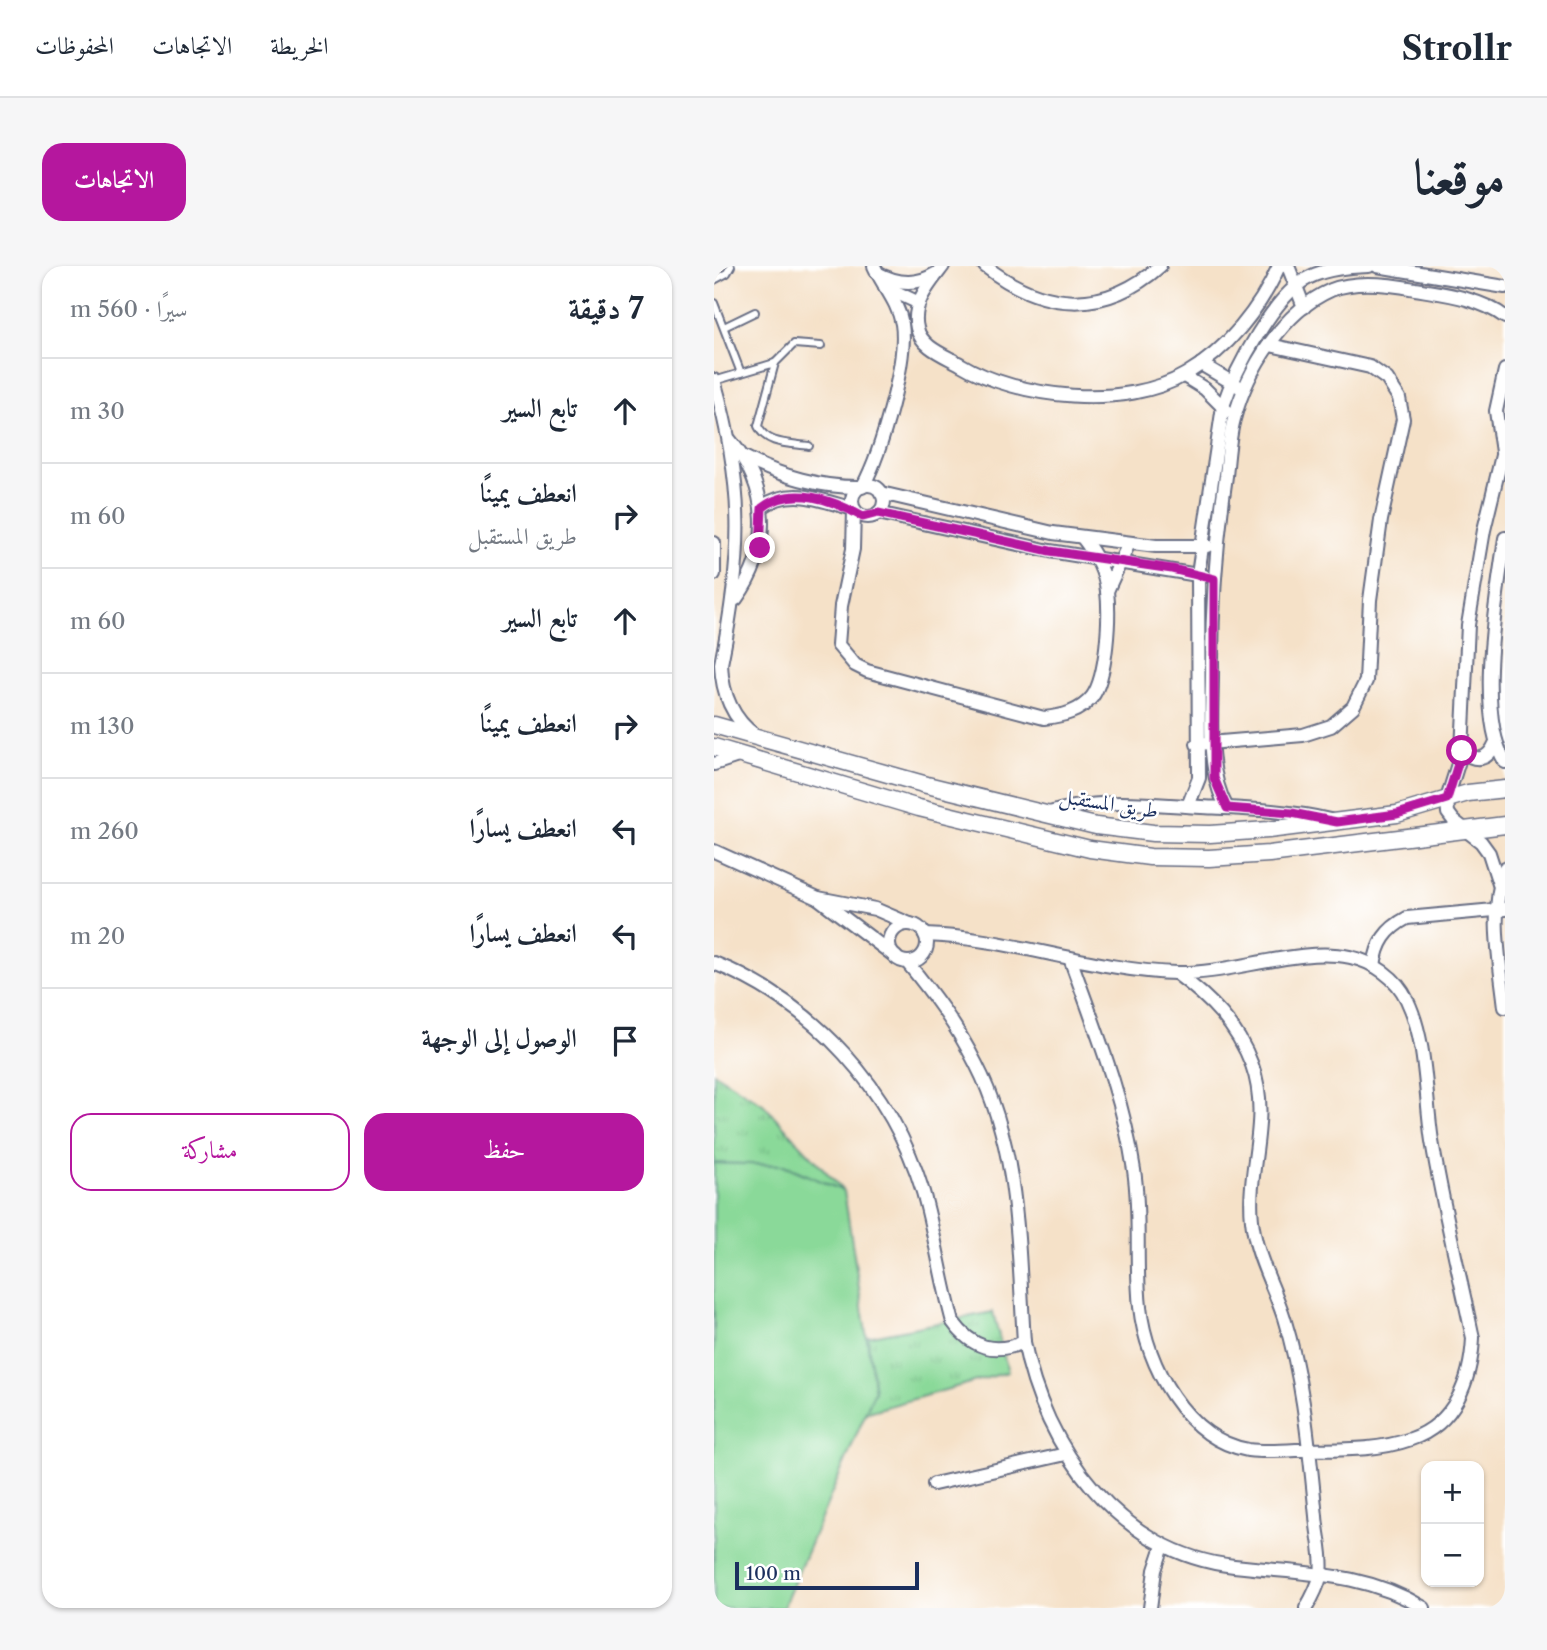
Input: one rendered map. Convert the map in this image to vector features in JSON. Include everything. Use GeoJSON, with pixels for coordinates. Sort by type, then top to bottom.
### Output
{"type":"FeatureCollection","features":[{"type":"Feature","properties":{"kind":"main road","name":"طريق المستقبل"},"geometry":{"type":"LineString","coordinates":[[714,725],[928,785],[1096,826],[1165,833],[1210,834],[1337,822],[1397,814],[1447,799],[1505,789]]}},
{"type":"Feature","properties":{"kind":"main road"},"geometry":{"type":"LineString","coordinates":[[714,747],[919,808],[1090,849],[1150,857],[1209,858],[1269,854],[1469,832],[1505,825]]}},
{"type":"Feature","properties":{"kind":"main road"},"geometry":{"type":"LineString","coordinates":[[919,808],[927,800],[928,785]]}},
{"type":"Feature","properties":{"kind":"main road"},"geometry":{"type":"LineString","coordinates":[[951,816],[948,805],[956,792]]}},
{"type":"Feature","properties":{"kind":"main road"},"geometry":{"type":"LineString","coordinates":[[1397,814],[1418,821],[1425,835]]}},
{"type":"Feature","properties":{"kind":"street"},"geometry":{"type":"LineString","coordinates":[[985,266],[1009,285],[1041,298],[1075,303],[1110,297],[1141,283],[1160,266]]}},
{"type":"Feature","properties":{"kind":"street"},"geometry":{"type":"LineString","coordinates":[[941,269],[919,303],[917,331],[930,346],[998,383],[1035,393],[1075,397],[1114,394],[1184,376],[1224,346],[1250,316],[1279,266]]}},
{"type":"Feature","properties":{"kind":"street"},"geometry":{"type":"LineString","coordinates":[[1288,266],[1304,307]]}},
{"type":"Feature","properties":{"kind":"street"},"geometry":{"type":"LineString","coordinates":[[1188,806],[1199,778],[1198,574],[1223,406],[1231,383],[1249,348],[1296,286],[1309,277],[1328,271],[1369,266]]}},
{"type":"Feature","properties":{"kind":"street"},"geometry":{"type":"LineString","coordinates":[[1377,266],[1431,270],[1459,279],[1505,287]]}},
{"type":"Feature","properties":{"kind":"street"},"geometry":{"type":"LineString","coordinates":[[1454,296],[1459,279],[1456,266]]}},
{"type":"Feature","properties":{"kind":"street"},"geometry":{"type":"LineString","coordinates":[[875,269],[901,282],[927,279],[941,269]]}},
{"type":"Feature","properties":{"kind":"street"},"geometry":{"type":"LineString","coordinates":[[875,269],[902,322],[902,349],[877,457],[862,486],[852,498],[853,549],[841,606],[838,645],[855,665],[1044,718],[1063,716],[1081,707],[1098,688],[1102,676],[1107,591],[1129,543]]}},
{"type":"Feature","properties":{"kind":"street"},"geometry":{"type":"LineString","coordinates":[[1328,271],[1331,290]]}},
{"type":"Feature","properties":{"kind":"street"},"geometry":{"type":"LineString","coordinates":[[884,286],[919,303]]}},
{"type":"Feature","properties":{"kind":"street"},"geometry":{"type":"LineString","coordinates":[[1227,808],[1214,778],[1214,579],[1234,420],[1244,389],[1286,324],[1304,307],[1331,290],[1345,286],[1398,286],[1454,296],[1483,304],[1505,317]]}},
{"type":"Feature","properties":{"kind":"street"},"geometry":{"type":"LineString","coordinates":[[1197,744],[1303,735],[1331,726],[1353,708],[1366,681],[1370,600],[1381,520],[1403,419],[1399,397],[1387,379],[1370,367],[1270,345]]}},
{"type":"Feature","properties":{"kind":"street"},"geometry":{"type":"LineString","coordinates":[[902,349],[930,346]]}},
{"type":"Feature","properties":{"kind":"street"},"geometry":{"type":"LineString","coordinates":[[1200,364],[1244,389]]}},
{"type":"Feature","properties":{"kind":"street"},"geometry":{"type":"LineString","coordinates":[[1505,370],[1496,411],[1504,449],[1484,530],[1468,625],[1462,751],[1447,799],[1448,813],[1489,853],[1499,884],[1502,909],[1497,938],[1505,1007]]}},
{"type":"Feature","properties":{"kind":"street"},"geometry":{"type":"LineString","coordinates":[[1184,376],[1223,406],[1234,420]]}},
{"type":"Feature","properties":{"kind":"street"},"geometry":{"type":"LineString","coordinates":[[714,381],[728,437],[739,520],[733,602],[721,664],[720,697],[760,738]]}},
{"type":"Feature","properties":{"kind":"street"},"geometry":{"type":"LineString","coordinates":[[728,437],[753,473],[762,508],[762,538],[755,568],[733,602]]}},
{"type":"Feature","properties":{"kind":"street"},"geometry":{"type":"LineString","coordinates":[[744,457],[781,474],[831,486],[873,486],[881,492],[1000,522],[1129,543],[1201,547],[1217,545]]}},
{"type":"Feature","properties":{"kind":"street"},"geometry":{"type":"LineString","coordinates":[[853,549],[884,502],[877,457]]}},
{"type":"Feature","properties":{"kind":"street"},"geometry":{"type":"LineString","coordinates":[[762,508],[773,499],[800,495],[854,509],[863,517],[876,515],[989,539],[1198,574],[1214,579]]}},
{"type":"Feature","properties":{"kind":"street"},"geometry":{"type":"LineString","coordinates":[[1082,537],[1097,558],[1107,591]]}},
{"type":"Feature","properties":{"kind":"street"},"geometry":{"type":"LineString","coordinates":[[1505,538],[1493,628],[1491,721],[1495,744],[1505,762]]}},
{"type":"Feature","properties":{"kind":"street"},"geometry":{"type":"LineString","coordinates":[[714,543],[714,574]]}},
{"type":"Feature","properties":{"kind":"street"},"geometry":{"type":"LineString","coordinates":[[1462,751],[1470,758],[1481,760],[1491,754],[1495,744]]}},
{"type":"Feature","properties":{"kind":"street"},"geometry":{"type":"LineString","coordinates":[[714,764],[740,755]]}},
{"type":"Feature","properties":{"kind":"street"},"geometry":{"type":"LineString","coordinates":[[1046,814],[1093,803],[1292,813],[1337,822]]}},
{"type":"Feature","properties":{"kind":"street"},"geometry":{"type":"LineString","coordinates":[[714,851],[818,898],[865,906],[910,924],[925,935],[968,937],[1070,958],[1177,973],[1333,955],[1374,965],[1399,987],[1414,1016],[1433,1143],[1473,1338],[1472,1363],[1465,1387],[1453,1408],[1435,1426],[1414,1438],[1390,1446],[1248,1450],[1203,1430],[1186,1412],[1155,1364],[1140,1308],[1135,1173],[1124,1112],[1070,958]]}},
{"type":"Feature","properties":{"kind":"street"},"geometry":{"type":"LineString","coordinates":[[1499,884],[1505,867]]}},
{"type":"Feature","properties":{"kind":"street"},"geometry":{"type":"LineString","coordinates":[[818,898],[855,930],[901,959],[924,953],[925,935]]}},
{"type":"Feature","properties":{"kind":"street"},"geometry":{"type":"LineString","coordinates":[[1374,965],[1380,942],[1387,932],[1407,918],[1502,909]]}},
{"type":"Feature","properties":{"kind":"street"},"geometry":{"type":"LineString","coordinates":[[910,924],[899,926],[891,935],[890,947],[946,1011],[978,1066],[1000,1125],[1013,1186],[1024,1342],[1037,1394],[1066,1454],[1087,1483],[1125,1520],[1163,1546],[1197,1559],[1233,1566],[1321,1573],[1363,1583],[1424,1608]]}},
{"type":"Feature","properties":{"kind":"street"},"geometry":{"type":"LineString","coordinates":[[714,963],[788,1003],[825,1033],[857,1068],[884,1106],[911,1159],[923,1193],[953,1322],[962,1336],[976,1345],[992,1350],[1009,1349],[1024,1342]]}},
{"type":"Feature","properties":{"kind":"street"},"geometry":{"type":"LineString","coordinates":[[1177,973],[1209,998],[1236,1030],[1253,1067],[1261,1108],[1259,1149],[1251,1191],[1254,1233],[1284,1316],[1296,1362],[1309,1450],[1321,1573],[1306,1608]]}},
{"type":"Feature","properties":{"kind":"street"},"geometry":{"type":"LineString","coordinates":[[934,1483],[1066,1454]]}},
{"type":"Feature","properties":{"kind":"street"},"geometry":{"type":"LineString","coordinates":[[1150,1608],[1154,1570],[1163,1546]]}},
{"type":"Feature","properties":{"kind":"lane"},"geometry":{"type":"LineString","coordinates":[[714,280],[727,273],[731,266]]}},
{"type":"Feature","properties":{"kind":"lane"},"geometry":{"type":"LineString","coordinates":[[714,303],[741,373]]}},
{"type":"Feature","properties":{"kind":"lane"},"geometry":{"type":"LineString","coordinates":[[724,327],[755,313]]}},
{"type":"Feature","properties":{"kind":"lane"},"geometry":{"type":"LineString","coordinates":[[714,381],[775,363],[794,344],[821,346]]}},
{"type":"Feature","properties":{"kind":"lane"},"geometry":{"type":"LineString","coordinates":[[775,363],[758,426],[762,435],[770,440],[809,446]]}},
{"type":"Feature","properties":{"kind":"green space"},"geometry":{"type":"Polygon","coordinates":[[[714,1073],[763,1104],[844,1191],[784,1165],[714,1163],[714,1073]]]}},
{"type":"Feature","properties":{"kind":"green space"},"geometry":{"type":"Polygon","coordinates":[[[714,1163],[784,1165],[844,1191],[875,1391],[783,1608],[714,1608],[714,1163]]]}},
{"type":"Feature","properties":{"kind":"green space"},"geometry":{"type":"Polygon","coordinates":[[[993,1312],[1008,1372],[865,1413],[875,1391],[867,1337],[993,1312]]]}},
{"type":"Feature","properties":{"kind":"route"},"geometry":{"type":"LineString","coordinates":[[760,548],[762,508],[773,499],[800,495],[853,509],[863,517],[878,513],[1050,551],[1172,569],[1214,579],[1213,762],[1214,778],[1227,808],[1292,813],[1337,822],[1397,814],[1447,799],[1462,751]]}}]}
